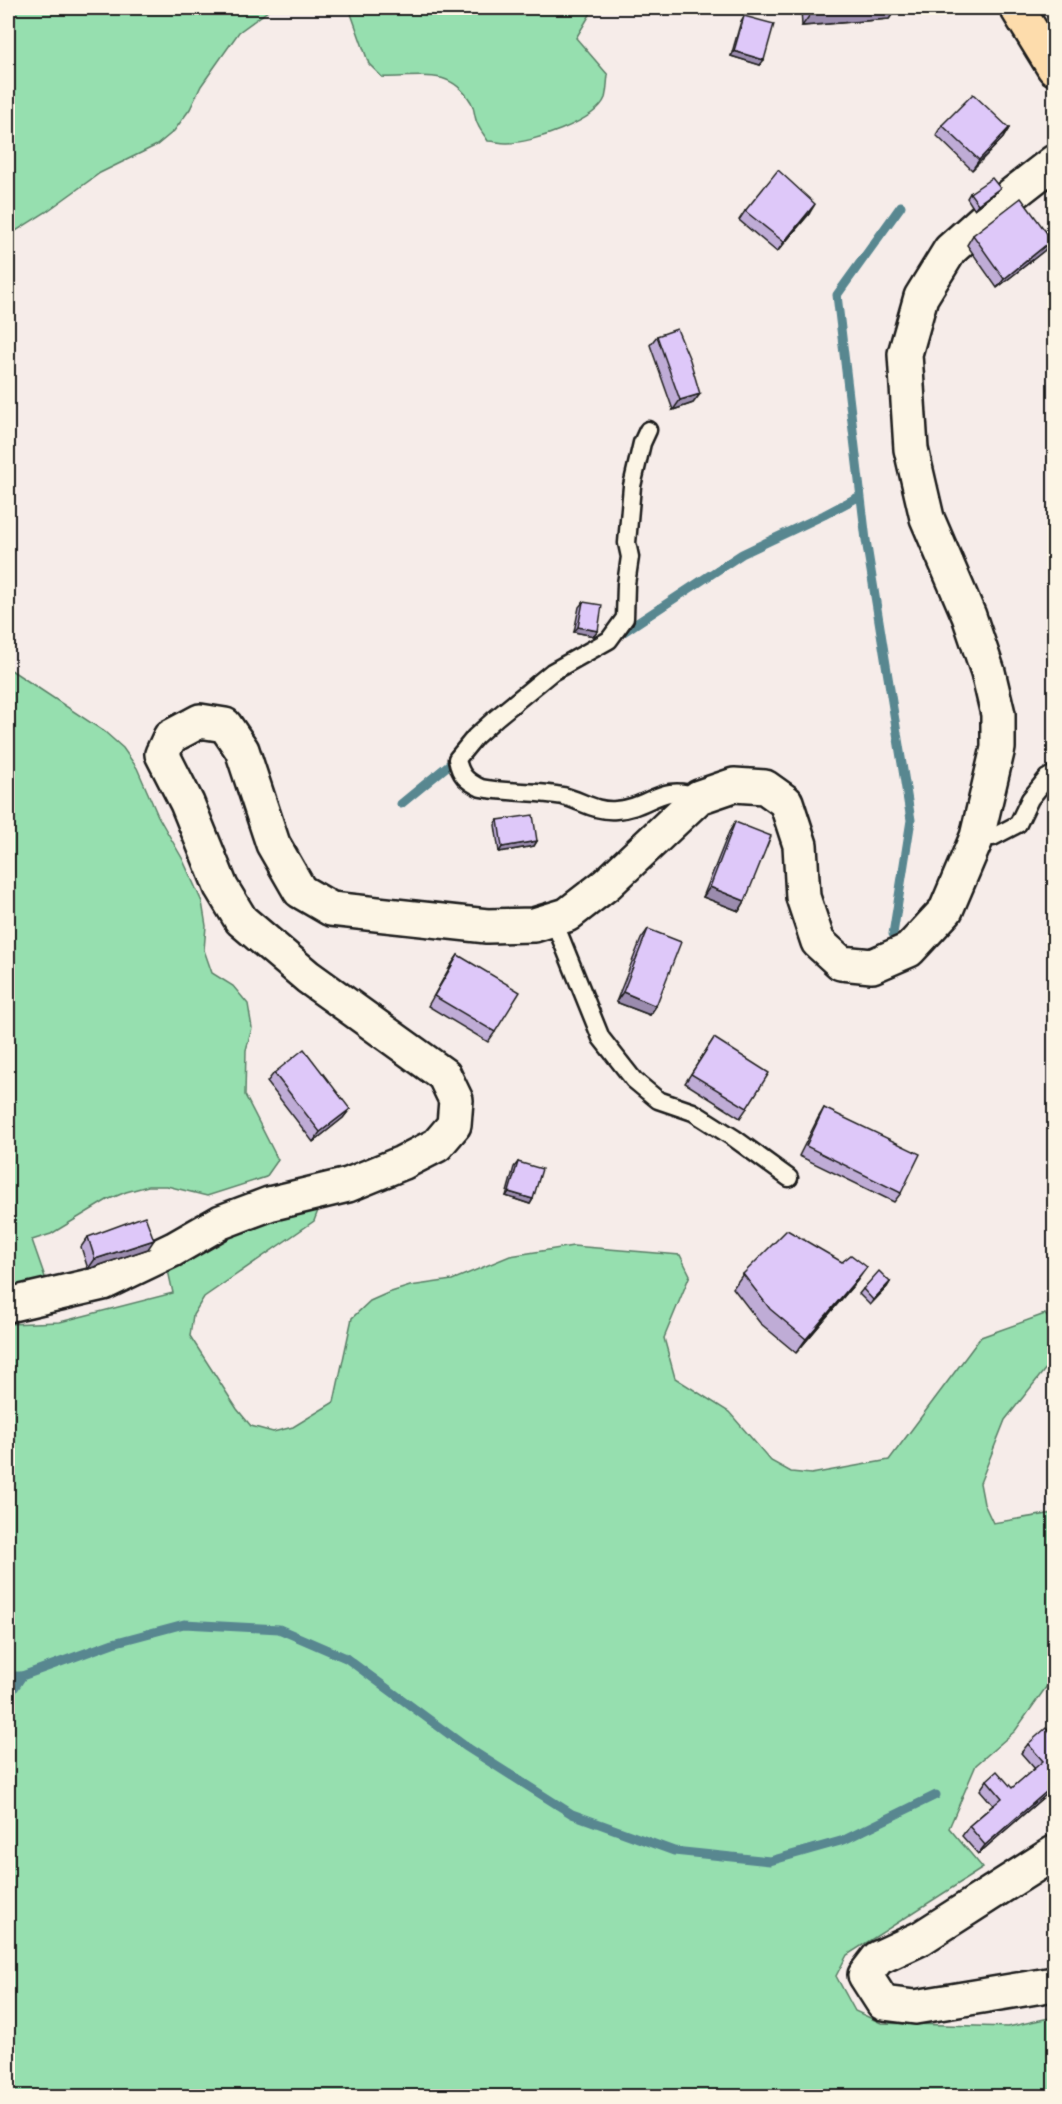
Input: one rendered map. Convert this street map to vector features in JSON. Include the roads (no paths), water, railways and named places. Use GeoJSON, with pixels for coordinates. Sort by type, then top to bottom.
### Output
{"type":"FeatureCollection","features":[{"type":"Feature","properties":{"kind":"main road"},"geometry":{"type":"LineString","coordinates":[[1017,8],[1054,68]]}},
{"type":"Feature","properties":{"kind":"street"},"geometry":{"type":"LineString","coordinates":[[8,1305],[103,1283],[174,1249],[221,1222],[269,1204],[348,1185],[402,1163],[437,1145],[454,1125],[456,1100],[444,1075],[308,977],[241,920],[221,887],[188,803],[162,754],[170,737],[200,721],[225,725],[242,750],[273,844],[294,881],[300,891],[332,909],[487,926],[534,925],[567,915],[607,884],[699,797],[734,784],[765,787],[786,802],[800,845],[803,897],[818,942],[841,963],[872,966],[909,950],[946,910],[977,837],[998,748],[998,714],[988,672],[969,616],[927,518],[911,449],[905,354],[921,297],[950,250],[1009,197],[1054,162]]}},
{"type":"Feature","properties":{"kind":"street"},"geometry":{"type":"LineString","coordinates":[[1054,1853],[921,1938],[878,1958],[865,1975],[883,2003],[915,2007],[1054,1984]]}},
{"type":"Feature","properties":{"kind":"lane"},"geometry":{"type":"LineString","coordinates":[[648,430],[642,443],[632,486],[627,543],[630,557],[625,618],[609,640],[552,672],[475,737],[457,759],[460,772],[468,783],[481,788],[565,797],[590,808],[618,810],[671,792],[685,791],[699,797]]}},
{"type":"Feature","properties":{"kind":"lane"},"geometry":{"type":"LineString","coordinates":[[977,837],[993,837],[1018,824],[1030,799],[1047,778],[1054,774]]}},
{"type":"Feature","properties":{"kind":"lane"},"geometry":{"type":"LineString","coordinates":[[553,919],[601,1038],[634,1080],[658,1100],[693,1112],[734,1138],[789,1178]]}},
{"type":"Feature","properties":{"kind":"waterway"},"geometry":{"type":"LineString","coordinates":[[893,934],[911,820],[866,540],[837,295],[901,206]]}},
{"type":"Feature","properties":{"kind":"waterway"},"geometry":{"type":"LineString","coordinates":[[619,635],[742,554],[860,496]]}},
{"type":"Feature","properties":{"kind":"waterway"},"geometry":{"type":"LineString","coordinates":[[401,804],[457,758]]}},
{"type":"Feature","properties":{"kind":"waterway"},"geometry":{"type":"LineString","coordinates":[[8,1697],[22,1676],[113,1643],[184,1624],[279,1629],[346,1658],[465,1746],[572,1814],[674,1851],[770,1861],[844,1840],[936,1795]]}},
{"type":"Feature","properties":{"kind":"waterway"},"geometry":{"type":"LineString","coordinates":[[8,1676],[22,1676]]}}]}
